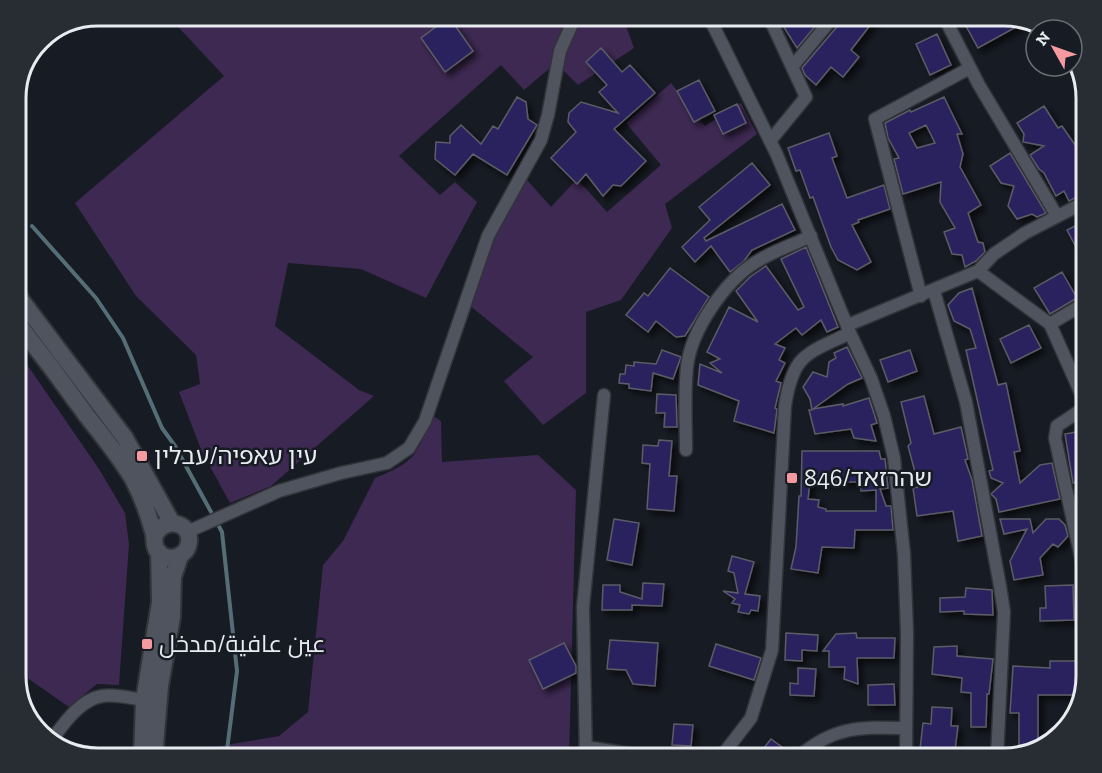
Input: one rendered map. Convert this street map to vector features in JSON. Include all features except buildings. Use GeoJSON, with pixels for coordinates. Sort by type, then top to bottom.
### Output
{"type":"FeatureCollection","features":[{"type":"Feature","properties":{"kind":"main road"},"geometry":{"type":"LineString","coordinates":[[26,307],[125,438],[172,523]]}},
{"type":"Feature","properties":{"kind":"main road"},"geometry":{"type":"LineString","coordinates":[[26,335],[132,478],[155,535],[154,546],[159,552],[171,558],[180,556]]}},
{"type":"Feature","properties":{"kind":"main road"},"geometry":{"type":"LineString","coordinates":[[155,535],[161,526],[172,523],[183,527],[187,532],[189,544],[180,556],[173,577],[172,617],[160,686],[155,748]]}},
{"type":"Feature","properties":{"kind":"main road"},"geometry":{"type":"LineString","coordinates":[[142,748],[144,700],[160,602],[159,552]]}},
{"type":"Feature","properties":{"kind":"street"},"geometry":{"type":"LineString","coordinates":[[187,532],[279,491],[341,473],[387,464],[409,448],[425,421],[488,236],[541,140],[560,51],[571,26]]}},
{"type":"Feature","properties":{"kind":"street"},"geometry":{"type":"LineString","coordinates":[[713,26],[770,141],[872,378],[894,458],[904,554],[907,632],[906,748]]}},
{"type":"Feature","properties":{"kind":"street"},"geometry":{"type":"LineString","coordinates":[[770,141],[806,97],[773,26]]}},
{"type":"Feature","properties":{"kind":"street"},"geometry":{"type":"LineString","coordinates":[[792,68],[826,26]]}},
{"type":"Feature","properties":{"kind":"street"},"geometry":{"type":"LineString","coordinates":[[949,26],[970,68],[1057,216]]}},
{"type":"Feature","properties":{"kind":"street"},"geometry":{"type":"LineString","coordinates":[[921,296],[875,119],[970,68]]}},
{"type":"Feature","properties":{"kind":"street"},"geometry":{"type":"LineString","coordinates":[[728,748],[751,718],[772,650],[785,406],[788,386],[794,370],[806,354],[849,329],[978,271],[994,254],[1025,232],[1076,206]]}},
{"type":"Feature","properties":{"kind":"street"},"geometry":{"type":"LineString","coordinates":[[686,450],[687,365],[692,347],[712,306],[738,276],[757,261],[811,237]]}},
{"type":"Feature","properties":{"kind":"street"},"geometry":{"type":"LineString","coordinates":[[978,271],[1050,324],[1076,382]]}},
{"type":"Feature","properties":{"kind":"street"},"geometry":{"type":"LineString","coordinates":[[933,291],[966,402],[1004,612],[997,748]]}},
{"type":"Feature","properties":{"kind":"street"},"geometry":{"type":"LineString","coordinates":[[1050,324],[1076,309]]}},
{"type":"Feature","properties":{"kind":"street"},"geometry":{"type":"LineString","coordinates":[[586,748],[583,607],[604,395]]}},
{"type":"Feature","properties":{"kind":"street"},"geometry":{"type":"LineString","coordinates":[[1076,414],[1057,426],[1054,438],[1076,536]]}},
{"type":"Feature","properties":{"kind":"street"},"geometry":{"type":"LineString","coordinates":[[56,734],[68,719],[94,698],[111,696],[144,700]]}},
{"type":"Feature","properties":{"kind":"street"},"geometry":{"type":"LineString","coordinates":[[809,748],[831,734],[855,729],[906,728]]}},
{"type":"Feature","properties":{"kind":"shaded area"},"geometry":{"type":"Polygon","coordinates":[[[177,26],[626,26],[634,48],[578,85],[556,63],[524,90],[501,65],[399,156],[440,195],[455,182],[477,202],[426,298],[361,269],[288,263],[275,326],[359,390],[374,396],[271,486],[230,503],[202,452],[179,392],[200,384],[196,355],[136,296],[75,203],[224,76],[177,26]]]}},
{"type":"Feature","properties":{"kind":"shaded area"},"geometry":{"type":"Polygon","coordinates":[[[671,83],[705,126],[741,103],[757,134],[665,204],[672,228],[621,300],[586,312],[586,393],[543,425],[504,381],[533,357],[469,305],[473,284],[521,173],[551,207],[577,179],[607,212],[661,165],[626,123],[671,83]]]}},
{"type":"Feature","properties":{"kind":"shaded area"},"geometry":{"type":"Polygon","coordinates":[[[26,363],[99,469],[125,513],[129,544],[119,685],[97,684],[69,707],[26,677],[26,363]]]}},
{"type":"Feature","properties":{"kind":"shaded area"},"geometry":{"type":"Polygon","coordinates":[[[433,416],[441,421],[442,462],[538,455],[576,490],[569,748],[209,748],[279,736],[308,712],[323,565],[343,541],[375,478],[407,461],[418,449],[433,416]]]}},
{"type":"Feature","properties":{"kind":"waterway"},"geometry":{"type":"LineString","coordinates":[[32,226],[96,298],[123,338],[162,428],[175,446],[222,532],[237,671],[227,748]]}},
{"type":"Feature","properties":{"kind":"place","name":"עין עאפיה/עבלין"},"geometry":{"type":"Point","coordinates":[142,456]}},
{"type":"Feature","properties":{"kind":"place","name":"846/שהרזאד"},"geometry":{"type":"Point","coordinates":[792,478]}},
{"type":"Feature","properties":{"kind":"place","name":"عين عافية/مدخل"},"geometry":{"type":"Point","coordinates":[147,644]}}]}
